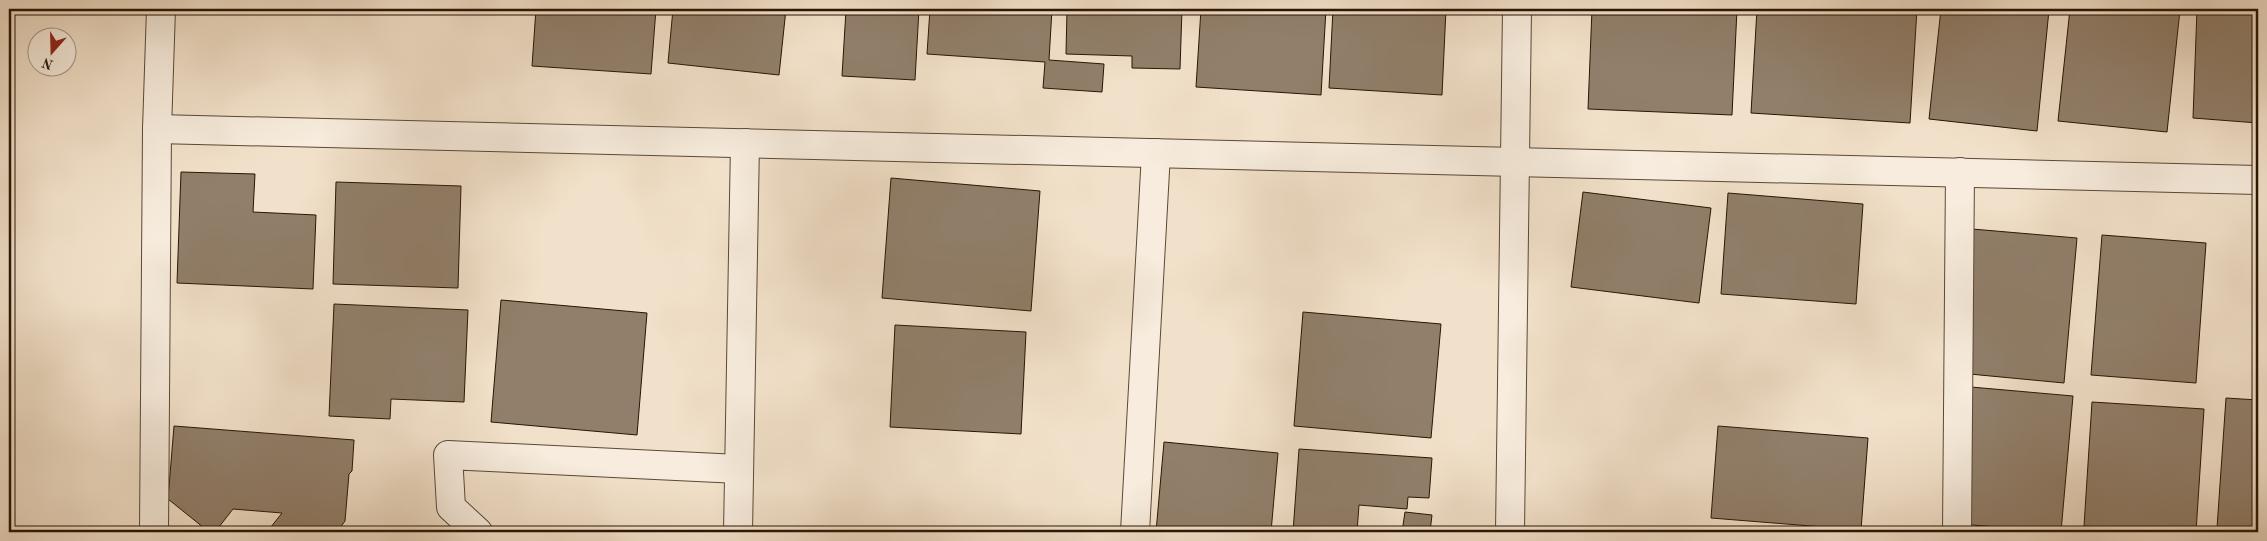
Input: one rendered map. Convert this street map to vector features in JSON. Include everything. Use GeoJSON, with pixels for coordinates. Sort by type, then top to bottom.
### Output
{"type":"FeatureCollection","features":[{"type":"Feature","properties":{"kind":"street"},"geometry":{"type":"LineString","coordinates":[[154,532],[157,129],[161,9]]}},
{"type":"Feature","properties":{"kind":"street"},"geometry":{"type":"LineString","coordinates":[[1510,532],[1517,9]]}},
{"type":"Feature","properties":{"kind":"street"},"geometry":{"type":"LineString","coordinates":[[157,129],[2258,180]]}},
{"type":"Feature","properties":{"kind":"street"},"geometry":{"type":"LineString","coordinates":[[738,532],[745,143]]}},
{"type":"Feature","properties":{"kind":"street"},"geometry":{"type":"LineString","coordinates":[[1135,532],[1156,153]]}},
{"type":"Feature","properties":{"kind":"street"},"geometry":{"type":"LineString","coordinates":[[1957,532],[1960,172]]}},
{"type":"Feature","properties":{"kind":"street"},"geometry":{"type":"LineString","coordinates":[[478,532],[451,507],[448,455],[739,469]]}},
{"type":"Feature","properties":{"kind":"building"},"geometry":{"type":"Polygon","coordinates":[[[536,9],[656,9],[651,74],[532,66],[536,9]]]}},
{"type":"Feature","properties":{"kind":"building"},"geometry":{"type":"Polygon","coordinates":[[[673,9],[786,9],[779,75],[668,63],[673,9]]]}},
{"type":"Feature","properties":{"kind":"building"},"geometry":{"type":"Polygon","coordinates":[[[832,9],[919,9],[915,80],[842,76],[846,10],[832,9]]]}},
{"type":"Feature","properties":{"kind":"building"},"geometry":{"type":"Polygon","coordinates":[[[930,9],[1052,9],[1049,60],[1104,64],[1102,92],[1043,88],[1045,62],[927,54],[930,9]]]}},
{"type":"Feature","properties":{"kind":"building"},"geometry":{"type":"Polygon","coordinates":[[[1067,9],[1182,9],[1180,69],[1132,68],[1132,56],[1066,54],[1067,9]]]}},
{"type":"Feature","properties":{"kind":"building"},"geometry":{"type":"Polygon","coordinates":[[[1201,9],[1326,9],[1321,95],[1196,87],[1201,9]]]}},
{"type":"Feature","properties":{"kind":"building"},"geometry":{"type":"Polygon","coordinates":[[[1333,9],[1446,9],[1442,95],[1329,88],[1333,9]]]}},
{"type":"Feature","properties":{"kind":"building"},"geometry":{"type":"Polygon","coordinates":[[[1592,9],[1737,9],[1732,115],[1588,109],[1592,9]]]}},
{"type":"Feature","properties":{"kind":"building"},"geometry":{"type":"Polygon","coordinates":[[[1757,9],[1917,9],[1910,123],[1751,113],[1757,9]]]}},
{"type":"Feature","properties":{"kind":"building"},"geometry":{"type":"Polygon","coordinates":[[[1941,9],[2049,10],[2037,131],[1929,119],[1941,9]]]}},
{"type":"Feature","properties":{"kind":"building"},"geometry":{"type":"Polygon","coordinates":[[[2070,9],[2180,10],[2167,132],[2058,121],[2070,9]]]}},
{"type":"Feature","properties":{"kind":"building"},"geometry":{"type":"Polygon","coordinates":[[[2197,9],[2258,9],[2258,123],[2193,118],[2197,9]]]}},
{"type":"Feature","properties":{"kind":"building"},"geometry":{"type":"Polygon","coordinates":[[[181,172],[255,174],[253,212],[316,215],[313,289],[177,283],[181,172]]]}},
{"type":"Feature","properties":{"kind":"building"},"geometry":{"type":"Polygon","coordinates":[[[891,178],[1040,191],[1031,311],[882,298],[891,178]]]}},
{"type":"Feature","properties":{"kind":"building"},"geometry":{"type":"Polygon","coordinates":[[[336,182],[461,186],[458,288],[333,284],[336,182]]]}},
{"type":"Feature","properties":{"kind":"building"},"geometry":{"type":"Polygon","coordinates":[[[1583,192],[1711,208],[1699,303],[1571,287],[1583,192]]]}},
{"type":"Feature","properties":{"kind":"building"},"geometry":{"type":"Polygon","coordinates":[[[1728,193],[1863,204],[1856,304],[1721,294],[1728,193]]]}},
{"type":"Feature","properties":{"kind":"building"},"geometry":{"type":"Polygon","coordinates":[[[1972,229],[2077,238],[2064,383],[1959,373],[1972,229]]]}},
{"type":"Feature","properties":{"kind":"building"},"geometry":{"type":"Polygon","coordinates":[[[2102,235],[2206,243],[2196,383],[2091,375],[2102,235]]]}},
{"type":"Feature","properties":{"kind":"building"},"geometry":{"type":"Polygon","coordinates":[[[501,300],[647,313],[637,435],[491,422],[501,300]]]}},
{"type":"Feature","properties":{"kind":"building"},"geometry":{"type":"Polygon","coordinates":[[[334,304],[468,310],[464,402],[391,399],[390,419],[329,416],[334,304]]]}},
{"type":"Feature","properties":{"kind":"building"},"geometry":{"type":"Polygon","coordinates":[[[1303,312],[1441,324],[1431,438],[1294,426],[1303,312]]]}},
{"type":"Feature","properties":{"kind":"building"},"geometry":{"type":"Polygon","coordinates":[[[895,325],[1026,332],[1021,434],[890,427],[895,325]]]}},
{"type":"Feature","properties":{"kind":"building"},"geometry":{"type":"Polygon","coordinates":[[[1971,387],[2073,396],[2061,532],[1960,524],[1971,387]]]}},
{"type":"Feature","properties":{"kind":"building"},"geometry":{"type":"Polygon","coordinates":[[[2226,398],[2258,400],[2258,532],[2217,528],[2226,398]]]}},
{"type":"Feature","properties":{"kind":"building"},"geometry":{"type":"Polygon","coordinates":[[[2092,402],[2204,409],[2196,532],[2084,526],[2092,402]]]}},
{"type":"Feature","properties":{"kind":"building"},"geometry":{"type":"Polygon","coordinates":[[[174,426],[354,440],[345,521],[337,532],[267,532],[282,513],[233,509],[215,532],[209,532],[168,499],[174,426]]]}},
{"type":"Feature","properties":{"kind":"building"},"geometry":{"type":"Polygon","coordinates":[[[1718,426],[1868,438],[1861,530],[1711,518],[1718,426]]]}},
{"type":"Feature","properties":{"kind":"building"},"geometry":{"type":"Polygon","coordinates":[[[1164,442],[1278,453],[1271,532],[1156,532],[1164,442]]]}},
{"type":"Feature","properties":{"kind":"building"},"geometry":{"type":"Polygon","coordinates":[[[1299,449],[1432,458],[1429,498],[1408,497],[1407,509],[1359,505],[1357,532],[1293,532],[1299,449]]]}},
{"type":"Feature","properties":{"kind":"building"},"geometry":{"type":"Polygon","coordinates":[[[1405,512],[1432,515],[1430,532],[1402,532],[1405,512]]]}}]}
